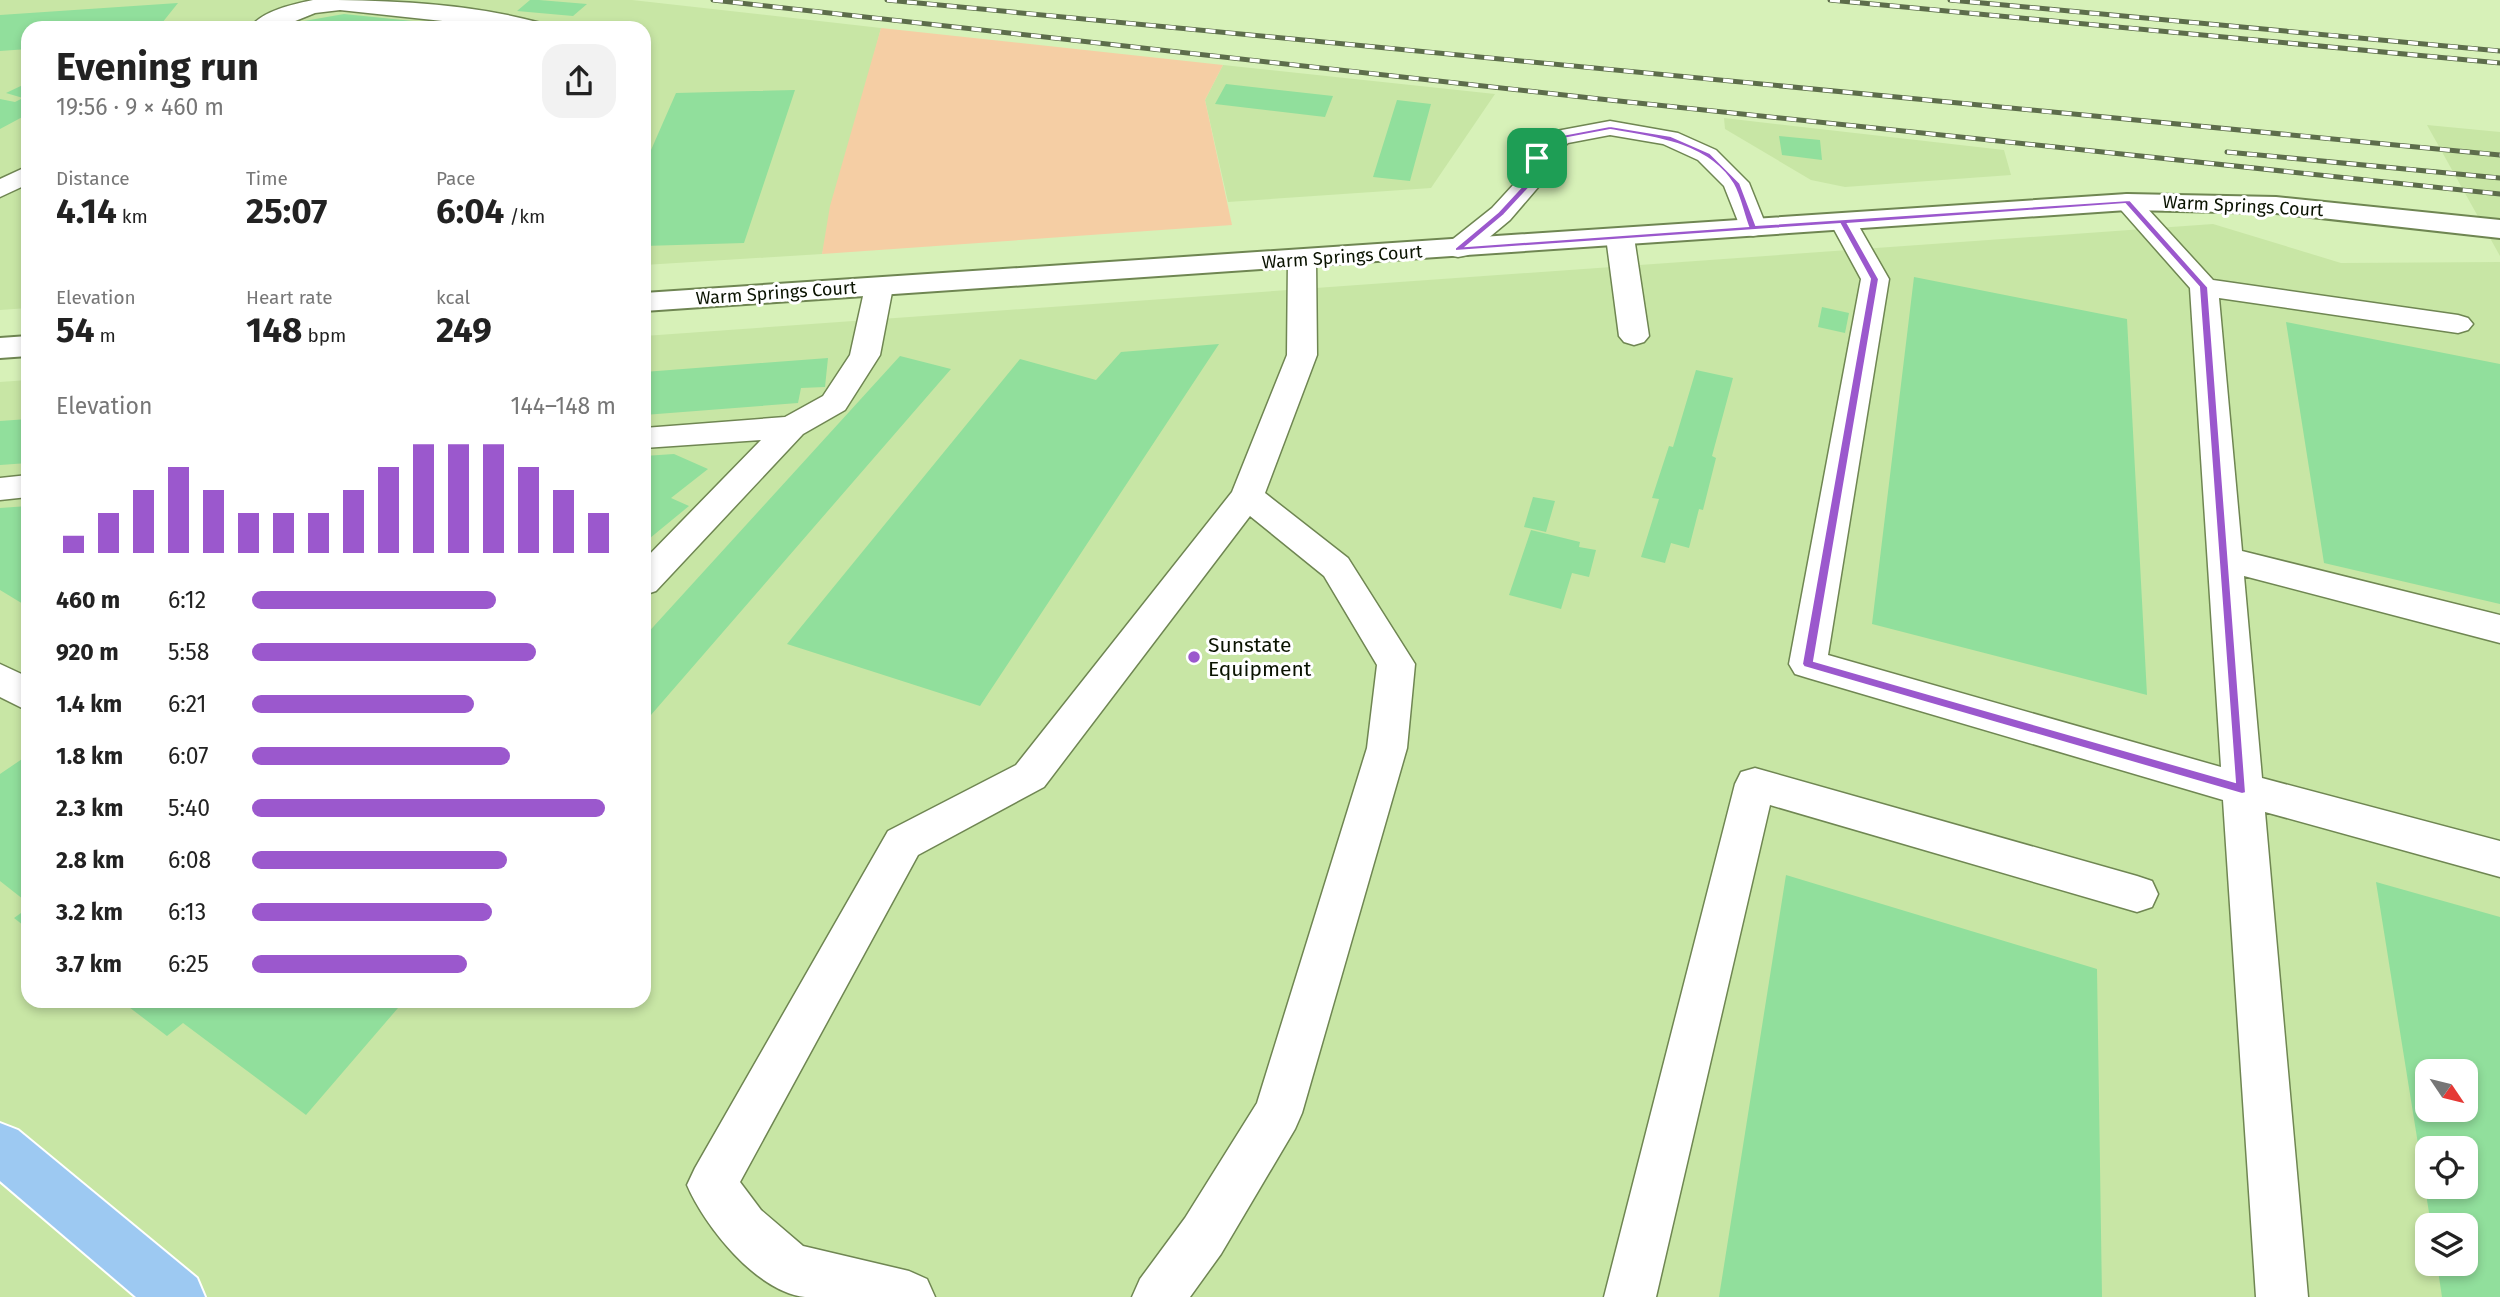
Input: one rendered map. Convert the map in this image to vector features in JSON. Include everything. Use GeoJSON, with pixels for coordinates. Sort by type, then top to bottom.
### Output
{"type":"FeatureCollection","features":[{"type":"Feature","properties":{"kind":"main road"},"geometry":{"type":"LineString","coordinates":[[0,1148],[178,1297]]}},
{"type":"Feature","properties":{"kind":"street","name":"Warm Springs Court"},"geometry":{"type":"LineString","coordinates":[[651,302],[2127,202],[2276,205],[2500,229]]}},
{"type":"Feature","properties":{"kind":"street"},"geometry":{"type":"LineString","coordinates":[[0,348],[21,346]]}},
{"type":"Feature","properties":{"kind":"lane"},"geometry":{"type":"LineString","coordinates":[[274,21],[291,12],[340,2],[508,21]]}},
{"type":"Feature","properties":{"kind":"lane"},"geometry":{"type":"LineString","coordinates":[[1458,249],[1501,214],[1527,185],[1537,158],[1560,137],[1610,128],[1669,138],[1707,155],[1736,183],[1753,228]]}},
{"type":"Feature","properties":{"kind":"lane"},"geometry":{"type":"LineString","coordinates":[[0,189],[21,178]]}},
{"type":"Feature","properties":{"kind":"lane"},"geometry":{"type":"LineString","coordinates":[[2127,202],[2204,287],[2282,1297]]}},
{"type":"Feature","properties":{"kind":"lane"},"geometry":{"type":"LineString","coordinates":[[1843,222],[1875,279],[1808,664],[2242,789],[2500,859]]}},
{"type":"Feature","properties":{"kind":"lane"},"geometry":{"type":"LineString","coordinates":[[1620,237],[1634,336]]}},
{"type":"Feature","properties":{"kind":"lane"},"geometry":{"type":"LineString","coordinates":[[909,1297],[790,1268],[743,1228],[712,1185],[903,843],[1030,776],[1247,496],[1302,355],[1302,259]]}},
{"type":"Feature","properties":{"kind":"lane"},"geometry":{"type":"LineString","coordinates":[[651,575],[792,427],[834,403],[865,355],[879,287]]}},
{"type":"Feature","properties":{"kind":"lane"},"geometry":{"type":"LineString","coordinates":[[2204,287],[2459,324]]}},
{"type":"Feature","properties":{"kind":"lane"},"geometry":{"type":"LineString","coordinates":[[651,438],[792,427]]}},
{"type":"Feature","properties":{"kind":"lane"},"geometry":{"type":"LineString","coordinates":[[0,489],[21,487]]}},
{"type":"Feature","properties":{"kind":"lane"},"geometry":{"type":"LineString","coordinates":[[1158,1297],[1203,1236],[1278,1113],[1388,736],[1396,664],[1336,567],[1247,496]]}},
{"type":"Feature","properties":{"kind":"lane"},"geometry":{"type":"LineString","coordinates":[[2224,559],[2500,629]]}},
{"type":"Feature","properties":{"kind":"lane"},"geometry":{"type":"LineString","coordinates":[[0,678],[21,692]]}},
{"type":"Feature","properties":{"kind":"lane"},"geometry":{"type":"LineString","coordinates":[[1630,1297],[1755,784],[2137,894]]}},
{"type":"Feature","properties":{"kind":"shaded area"},"geometry":{"type":"Polygon","coordinates":[[[0,0],[632,0],[881,28],[822,254],[651,265],[651,21],[21,21],[21,308],[0,310],[0,0]]]}},
{"type":"Feature","properties":{"kind":"shaded area"},"geometry":{"type":"Polygon","coordinates":[[[881,28],[1223,65],[1205,100],[1232,225],[822,254],[830,206],[881,28]]]}},
{"type":"Feature","properties":{"kind":"shaded area"},"geometry":{"type":"Polygon","coordinates":[[[1223,65],[1495,94],[1431,188],[1228,202],[1205,100],[1223,65]]]}},
{"type":"Feature","properties":{"kind":"shaded area"},"geometry":{"type":"Polygon","coordinates":[[[1724,118],[2004,150],[2011,175],[1845,187],[1811,180],[1725,129],[1724,118]]]}},
{"type":"Feature","properties":{"kind":"shaded area"},"geometry":{"type":"Polygon","coordinates":[[[2427,125],[2500,132],[2500,256],[2427,125]]]}},
{"type":"Feature","properties":{"kind":"shaded area"},"geometry":{"type":"Polygon","coordinates":[[[2213,224],[2341,263],[2500,262],[2500,1297],[0,1297],[0,382],[21,380],[21,1008],[651,1008],[651,336],[2213,224]]]}},
{"type":"Feature","properties":{"kind":"building"},"geometry":{"type":"Polygon","coordinates":[[[530,0],[587,4],[573,16],[517,11],[530,0]]]}},
{"type":"Feature","properties":{"kind":"building"},"geometry":{"type":"Polygon","coordinates":[[[178,3],[164,21],[21,21],[21,50],[0,51],[0,15],[178,3]]]}},
{"type":"Feature","properties":{"kind":"building"},"geometry":{"type":"Polygon","coordinates":[[[344,14],[413,21],[304,21],[344,14]]]}},
{"type":"Feature","properties":{"kind":"building"},"geometry":{"type":"Polygon","coordinates":[[[1226,84],[1333,96],[1325,117],[1215,104],[1226,84]]]}},
{"type":"Feature","properties":{"kind":"building"},"geometry":{"type":"Polygon","coordinates":[[[21,86],[21,97],[6,93],[21,86]]]}},
{"type":"Feature","properties":{"kind":"building"},"geometry":{"type":"Polygon","coordinates":[[[795,90],[744,243],[651,246],[651,150],[676,93],[795,90]]]}},
{"type":"Feature","properties":{"kind":"building"},"geometry":{"type":"Polygon","coordinates":[[[0,99],[15,102],[21,99],[21,118],[0,129],[0,99]]]}},
{"type":"Feature","properties":{"kind":"building"},"geometry":{"type":"Polygon","coordinates":[[[1397,100],[1431,104],[1410,181],[1373,177],[1397,100]]]}},
{"type":"Feature","properties":{"kind":"building"},"geometry":{"type":"Polygon","coordinates":[[[1779,136],[1820,140],[1822,160],[1782,155],[1779,136]]]}},
{"type":"Feature","properties":{"kind":"building"},"geometry":{"type":"Polygon","coordinates":[[[1914,277],[2127,319],[2147,695],[1872,624],[1914,277]]]}},
{"type":"Feature","properties":{"kind":"building"},"geometry":{"type":"Polygon","coordinates":[[[1822,307],[1849,313],[1845,333],[1818,327],[1822,307]]]}},
{"type":"Feature","properties":{"kind":"building"},"geometry":{"type":"Polygon","coordinates":[[[2286,322],[2500,364],[2500,604],[2324,563],[2286,322]]]}},
{"type":"Feature","properties":{"kind":"building"},"geometry":{"type":"Polygon","coordinates":[[[1219,344],[980,706],[787,644],[1020,359],[1096,380],[1121,352],[1219,344]]]}},
{"type":"Feature","properties":{"kind":"building"},"geometry":{"type":"Polygon","coordinates":[[[900,356],[951,369],[651,715],[651,629],[900,356]]]}},
{"type":"Feature","properties":{"kind":"building"},"geometry":{"type":"Polygon","coordinates":[[[828,358],[825,387],[801,388],[798,403],[651,414],[651,371],[828,358]]]}},
{"type":"Feature","properties":{"kind":"building"},"geometry":{"type":"Polygon","coordinates":[[[1696,370],[1733,378],[1712,456],[1716,458],[1703,510],[1699,509],[1689,548],[1671,543],[1665,563],[1641,557],[1659,499],[1652,498],[1669,446],[1673,447],[1696,370]]]}},
{"type":"Feature","properties":{"kind":"building"},"geometry":{"type":"Polygon","coordinates":[[[21,420],[21,464],[0,465],[0,421],[21,420]]]}},
{"type":"Feature","properties":{"kind":"building"},"geometry":{"type":"Polygon","coordinates":[[[674,454],[708,469],[671,498],[689,506],[651,537],[651,456],[674,454]]]}},
{"type":"Feature","properties":{"kind":"building"},"geometry":{"type":"Polygon","coordinates":[[[1533,497],[1555,501],[1546,532],[1524,527],[1533,497]]]}},
{"type":"Feature","properties":{"kind":"building"},"geometry":{"type":"Polygon","coordinates":[[[21,506],[21,603],[0,590],[0,508],[21,506]]]}},
{"type":"Feature","properties":{"kind":"building"},"geometry":{"type":"Polygon","coordinates":[[[1531,530],[1580,542],[1579,547],[1596,550],[1589,577],[1572,573],[1561,609],[1509,595],[1531,530]]]}},
{"type":"Feature","properties":{"kind":"building"},"geometry":{"type":"Polygon","coordinates":[[[21,760],[21,898],[0,881],[0,774],[21,760]]]}},
{"type":"Feature","properties":{"kind":"building"},"geometry":{"type":"Polygon","coordinates":[[[1786,875],[2097,969],[2102,1297],[1719,1297],[1786,875]]]}},
{"type":"Feature","properties":{"kind":"building"},"geometry":{"type":"Polygon","coordinates":[[[2376,882],[2500,917],[2500,1297],[2442,1297],[2439,1276],[2478,1276],[2478,1213],[2429,1213],[2427,1199],[2478,1199],[2478,1136],[2417,1136],[2376,882]]]}},
{"type":"Feature","properties":{"kind":"building"},"geometry":{"type":"Polygon","coordinates":[[[21,913],[21,924],[14,918],[21,913]]]}},
{"type":"Feature","properties":{"kind":"building"},"geometry":{"type":"Polygon","coordinates":[[[130,1008],[398,1008],[306,1115],[183,1023],[167,1036],[130,1008]]]}},
{"type":"Feature","properties":{"kind":"railway"},"geometry":{"type":"LineString","coordinates":[[713,0],[1600,99],[2500,194]]}},
{"type":"Feature","properties":{"kind":"railway"},"geometry":{"type":"LineString","coordinates":[[887,0],[2500,155]]}},
{"type":"Feature","properties":{"kind":"railway"},"geometry":{"type":"LineString","coordinates":[[1830,0],[2500,63]]}},
{"type":"Feature","properties":{"kind":"railway"},"geometry":{"type":"LineString","coordinates":[[1950,0],[2500,51]]}},
{"type":"Feature","properties":{"kind":"railway"},"geometry":{"type":"LineString","coordinates":[[2227,152],[2500,178]]}},
{"type":"Feature","properties":{"kind":"place","name":"Sunstate Equipment"},"geometry":{"type":"Point","coordinates":[1194,657]}},
{"type":"Feature","properties":{"kind":"route"},"geometry":{"type":"LineString","coordinates":[[1537,158],[1527,185],[1501,214],[1458,249],[1843,222],[2102,203],[2127,202],[2204,287],[2242,789],[1808,664],[1875,279],[1843,222],[1753,228],[1736,183],[1707,155],[1669,138],[1610,128],[1560,137],[1537,158]]}}]}
